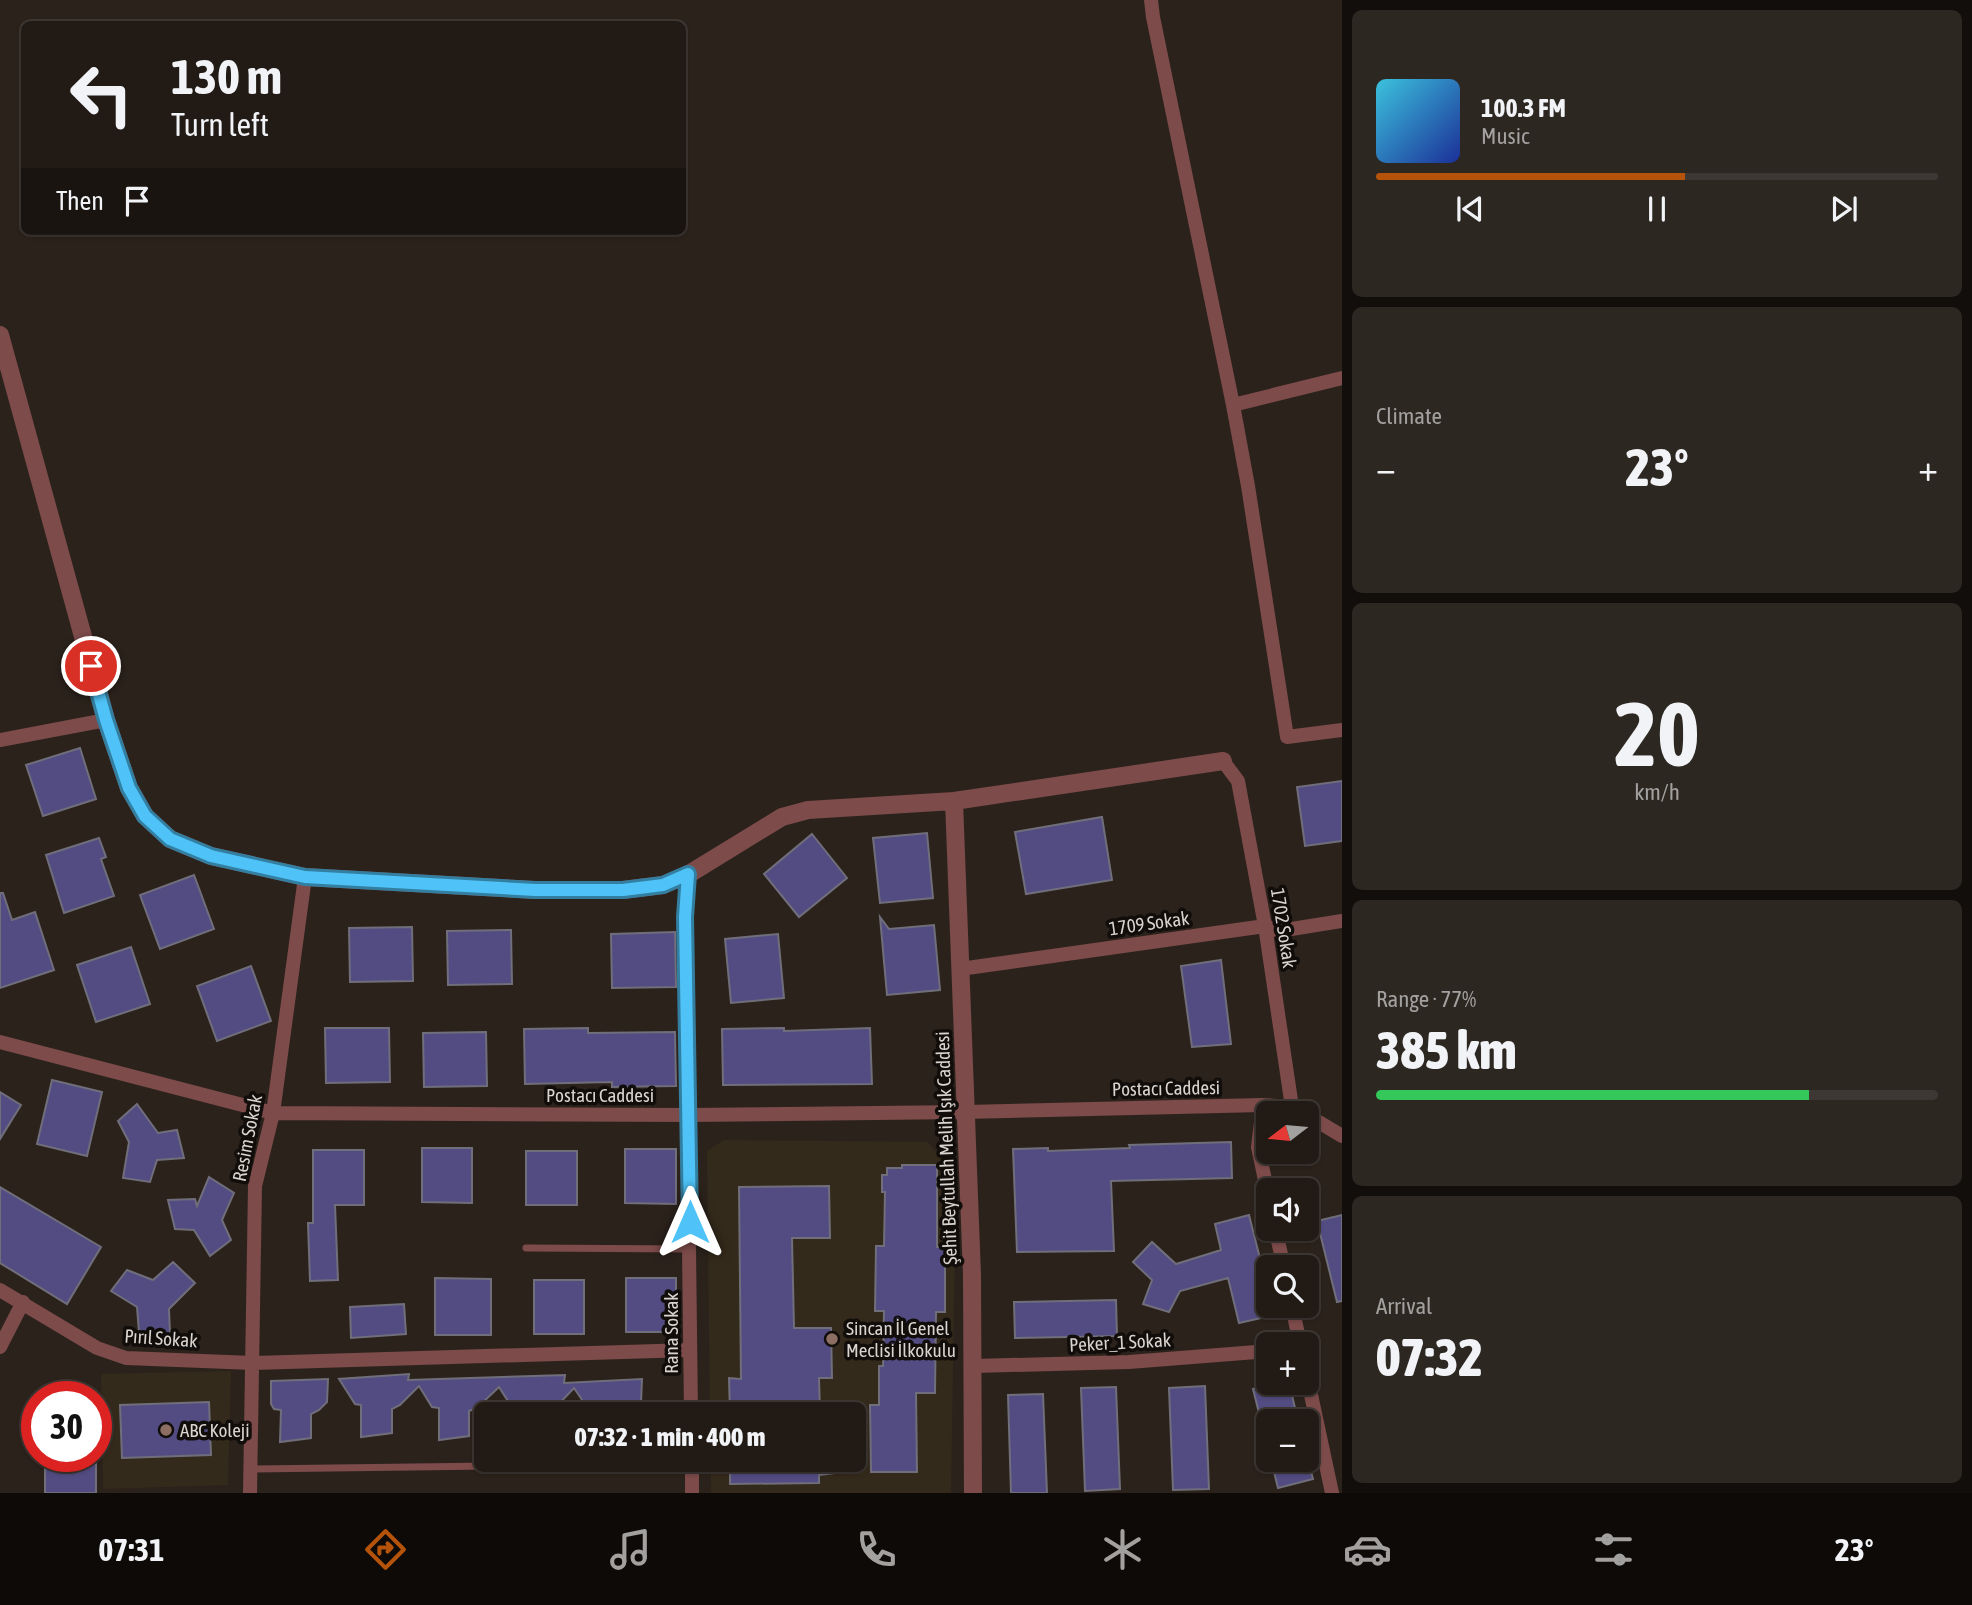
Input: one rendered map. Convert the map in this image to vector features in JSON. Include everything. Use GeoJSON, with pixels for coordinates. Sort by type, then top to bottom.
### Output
{"type":"FeatureCollection","features":[{"type":"Feature","properties":{"kind":"street"},"geometry":{"type":"LineString","coordinates":[[1151,0],[1233,405],[1287,737],[1342,730]]}},
{"type":"Feature","properties":{"kind":"street"},"geometry":{"type":"LineString","coordinates":[[0,335],[106,720],[129,788],[145,816],[170,839],[211,856],[305,877],[535,890],[623,890],[663,885],[688,874],[782,817],[808,810],[954,801],[1223,761]]}},
{"type":"Feature","properties":{"kind":"street"},"geometry":{"type":"LineString","coordinates":[[1233,405],[1342,378]]}},
{"type":"Feature","properties":{"kind":"street"},"geometry":{"type":"LineString","coordinates":[[0,740],[106,720]]}},
{"type":"Feature","properties":{"kind":"street","name":"1702 Sokak"},"geometry":{"type":"LineString","coordinates":[[1223,761],[1238,781],[1299,1101]]}},
{"type":"Feature","properties":{"kind":"street","name":"Şehit Beytullah Melih Işık Caddesi"},"geometry":{"type":"LineString","coordinates":[[954,801],[974,1366],[971,1373],[973,1493]]}},
{"type":"Feature","properties":{"kind":"street","name":"Rana Sokak"},"geometry":{"type":"LineString","coordinates":[[688,874],[685,917],[691,1402]]}},
{"type":"Feature","properties":{"kind":"street","name":"Resim Sokak"},"geometry":{"type":"LineString","coordinates":[[250,1493],[256,1186],[273,1113],[305,877]]}},
{"type":"Feature","properties":{"kind":"street","name":"1709 Sokak"},"geometry":{"type":"LineString","coordinates":[[960,969],[1265,926],[1279,931],[1342,920]]}},
{"type":"Feature","properties":{"kind":"street","name":"Postacı Caddesi"},"geometry":{"type":"LineString","coordinates":[[0,1042],[273,1113],[689,1115],[1256,1105]]}},
{"type":"Feature","properties":{"kind":"street"},"geometry":{"type":"LineString","coordinates":[[1320,1123],[1342,1136]]}},
{"type":"Feature","properties":{"kind":"street","name":"Pırıl Sokak"},"geometry":{"type":"LineString","coordinates":[[0,1290],[97,1348],[126,1358],[253,1363],[690,1350]]}},
{"type":"Feature","properties":{"kind":"street"},"geometry":{"type":"LineString","coordinates":[[0,1347],[23,1302]]}},
{"type":"Feature","properties":{"kind":"street","name":"Peker_1 Sokak"},"geometry":{"type":"LineString","coordinates":[[974,1366],[1129,1362],[1256,1352]]}},
{"type":"Feature","properties":{"kind":"street"},"geometry":{"type":"LineString","coordinates":[[1311,1395],[1332,1493]]}},
{"type":"Feature","properties":{"kind":"street"},"geometry":{"type":"LineString","coordinates":[[691,1472],[692,1493]]}},
{"type":"Feature","properties":{"kind":"lane"},"geometry":{"type":"LineString","coordinates":[[526,1248],[690,1249]]}},
{"type":"Feature","properties":{"kind":"lane"},"geometry":{"type":"LineString","coordinates":[[249,1469],[474,1466]]}},
{"type":"Feature","properties":{"kind":"shaded area","name":"Sincan İl Genel Meclisi İlkokulu"},"geometry":{"type":"Polygon","coordinates":[[[724,1140],[928,1142],[956,1177],[951,1493],[711,1493],[711,1472],[866,1472],[866,1402],[710,1402],[707,1151],[724,1140]]]}},
{"type":"Feature","properties":{"kind":"shaded area","name":"ABC Koleji"},"geometry":{"type":"Polygon","coordinates":[[[231,1371],[228,1485],[103,1489],[103,1472],[112,1472],[112,1381],[101,1381],[101,1374],[231,1371]]]}},
{"type":"Feature","properties":{"kind":"building"},"geometry":{"type":"Polygon","coordinates":[[[80,748],[96,799],[43,816],[26,765],[80,748]]]}},
{"type":"Feature","properties":{"kind":"building"},"geometry":{"type":"Polygon","coordinates":[[[1342,781],[1342,841],[1305,846],[1297,787],[1342,781]]]}},
{"type":"Feature","properties":{"kind":"building"},"geometry":{"type":"Polygon","coordinates":[[[1102,817],[1112,880],[1026,894],[1015,832],[1102,817]]]}},
{"type":"Feature","properties":{"kind":"building"},"geometry":{"type":"Polygon","coordinates":[[[927,833],[933,898],[880,903],[873,838],[927,833]]]}},
{"type":"Feature","properties":{"kind":"building"},"geometry":{"type":"Polygon","coordinates":[[[812,834],[847,878],[799,917],[764,874],[812,834]]]}},
{"type":"Feature","properties":{"kind":"building"},"geometry":{"type":"Polygon","coordinates":[[[99,838],[106,857],[101,859],[114,896],[64,913],[46,855],[99,838]]]}},
{"type":"Feature","properties":{"kind":"building"},"geometry":{"type":"Polygon","coordinates":[[[194,875],[214,929],[160,949],[140,895],[194,875]]]}},
{"type":"Feature","properties":{"kind":"building"},"geometry":{"type":"Polygon","coordinates":[[[0,893],[3,893],[12,920],[35,912],[54,970],[0,988],[0,893]]]}},
{"type":"Feature","properties":{"kind":"building"},"geometry":{"type":"Polygon","coordinates":[[[880,917],[889,929],[934,925],[940,990],[887,995],[880,917]]]}},
{"type":"Feature","properties":{"kind":"building"},"geometry":{"type":"Polygon","coordinates":[[[412,927],[413,981],[350,982],[349,928],[412,927]]]}},
{"type":"Feature","properties":{"kind":"building"},"geometry":{"type":"Polygon","coordinates":[[[511,930],[512,984],[448,985],[447,931],[511,930]]]}},
{"type":"Feature","properties":{"kind":"building"},"geometry":{"type":"Polygon","coordinates":[[[675,932],[676,987],[612,988],[611,934],[675,932]]]}},
{"type":"Feature","properties":{"kind":"building"},"geometry":{"type":"Polygon","coordinates":[[[778,934],[784,998],[731,1003],[725,939],[778,934]]]}},
{"type":"Feature","properties":{"kind":"building"},"geometry":{"type":"Polygon","coordinates":[[[131,947],[150,1004],[96,1022],[77,965],[131,947]]]}},
{"type":"Feature","properties":{"kind":"building"},"geometry":{"type":"Polygon","coordinates":[[[1221,960],[1231,1044],[1192,1047],[1181,966],[1221,960]]]}},
{"type":"Feature","properties":{"kind":"building"},"geometry":{"type":"Polygon","coordinates":[[[251,966],[271,1021],[217,1041],[197,986],[251,966]]]}},
{"type":"Feature","properties":{"kind":"building"},"geometry":{"type":"Polygon","coordinates":[[[325,1028],[389,1028],[390,1082],[326,1083],[325,1028]]]}},
{"type":"Feature","properties":{"kind":"building"},"geometry":{"type":"Polygon","coordinates":[[[588,1028],[588,1033],[675,1032],[676,1086],[612,1087],[612,1082],[525,1084],[524,1029],[588,1028]]]}},
{"type":"Feature","properties":{"kind":"building"},"geometry":{"type":"Polygon","coordinates":[[[784,1028],[784,1031],[870,1028],[872,1084],[723,1085],[722,1029],[784,1028]]]}},
{"type":"Feature","properties":{"kind":"building"},"geometry":{"type":"Polygon","coordinates":[[[486,1032],[487,1086],[424,1087],[423,1033],[486,1032]]]}},
{"type":"Feature","properties":{"kind":"building"},"geometry":{"type":"Polygon","coordinates":[[[52,1080],[102,1092],[87,1156],[37,1144],[52,1080]]]}},
{"type":"Feature","properties":{"kind":"building"},"geometry":{"type":"Polygon","coordinates":[[[0,1092],[21,1105],[0,1139],[0,1092]]]}},
{"type":"Feature","properties":{"kind":"building"},"geometry":{"type":"Polygon","coordinates":[[[137,1104],[158,1133],[177,1130],[184,1158],[157,1160],[150,1182],[123,1178],[129,1142],[118,1121],[137,1104]]]}},
{"type":"Feature","properties":{"kind":"building"},"geometry":{"type":"Polygon","coordinates":[[[1231,1142],[1232,1178],[1111,1181],[1114,1251],[1017,1252],[1013,1149],[1048,1148],[1048,1151],[1231,1142]]]}},
{"type":"Feature","properties":{"kind":"building"},"geometry":{"type":"Polygon","coordinates":[[[422,1148],[472,1148],[472,1203],[422,1202],[422,1148]]]}},
{"type":"Feature","properties":{"kind":"building"},"geometry":{"type":"Polygon","coordinates":[[[625,1149],[676,1149],[676,1204],[625,1203],[625,1149]]]}},
{"type":"Feature","properties":{"kind":"building"},"geometry":{"type":"Polygon","coordinates":[[[313,1150],[364,1150],[364,1205],[335,1205],[338,1280],[310,1281],[308,1223],[313,1223],[313,1150]]]}},
{"type":"Feature","properties":{"kind":"building"},"geometry":{"type":"Polygon","coordinates":[[[526,1151],[577,1151],[577,1205],[526,1205],[526,1151]]]}},
{"type":"Feature","properties":{"kind":"building"},"geometry":{"type":"Polygon","coordinates":[[[902,1165],[937,1165],[937,1247],[945,1247],[945,1312],[936,1312],[935,1393],[916,1393],[917,1472],[871,1472],[870,1405],[879,1405],[879,1366],[883,1366],[884,1311],[875,1311],[876,1246],[884,1246],[885,1192],[882,1192],[882,1175],[887,1175],[887,1168],[902,1168],[902,1165]]]}},
{"type":"Feature","properties":{"kind":"building"},"geometry":{"type":"Polygon","coordinates":[[[209,1177],[234,1193],[222,1220],[231,1240],[210,1256],[194,1230],[175,1229],[168,1200],[195,1199],[197,1206],[209,1177]]]}},
{"type":"Feature","properties":{"kind":"building"},"geometry":{"type":"Polygon","coordinates":[[[829,1186],[830,1238],[792,1238],[794,1328],[831,1328],[832,1378],[819,1378],[820,1402],[730,1402],[729,1378],[741,1379],[739,1187],[829,1186]]]}},
{"type":"Feature","properties":{"kind":"building"},"geometry":{"type":"Polygon","coordinates":[[[0,1187],[101,1247],[67,1304],[0,1263],[0,1187]]]}},
{"type":"Feature","properties":{"kind":"building"},"geometry":{"type":"Polygon","coordinates":[[[1249,1215],[1259,1255],[1256,1255],[1256,1318],[1261,1318],[1239,1323],[1228,1278],[1180,1291],[1169,1312],[1143,1304],[1152,1280],[1133,1262],[1152,1242],[1176,1264],[1221,1250],[1215,1224],[1249,1215]]]}},
{"type":"Feature","properties":{"kind":"building"},"geometry":{"type":"Polygon","coordinates":[[[1342,1215],[1342,1301],[1337,1302],[1319,1221],[1342,1215]]]}},
{"type":"Feature","properties":{"kind":"building"},"geometry":{"type":"Polygon","coordinates":[[[173,1262],[195,1283],[169,1309],[170,1334],[139,1332],[137,1307],[111,1291],[127,1270],[153,1280],[173,1262]]]}},
{"type":"Feature","properties":{"kind":"building"},"geometry":{"type":"Polygon","coordinates":[[[435,1278],[491,1279],[491,1335],[435,1335],[435,1278]]]}},
{"type":"Feature","properties":{"kind":"building"},"geometry":{"type":"Polygon","coordinates":[[[626,1278],[676,1278],[676,1332],[626,1332],[626,1278]]]}},
{"type":"Feature","properties":{"kind":"building"},"geometry":{"type":"Polygon","coordinates":[[[534,1280],[584,1280],[584,1334],[534,1334],[534,1280]]]}},
{"type":"Feature","properties":{"kind":"building"},"geometry":{"type":"Polygon","coordinates":[[[1116,1300],[1117,1336],[1015,1338],[1014,1302],[1116,1300]]]}},
{"type":"Feature","properties":{"kind":"building"},"geometry":{"type":"Polygon","coordinates":[[[404,1304],[406,1334],[351,1338],[350,1307],[404,1304]]]}},
{"type":"Feature","properties":{"kind":"building"},"geometry":{"type":"Polygon","coordinates":[[[409,1374],[408,1380],[565,1375],[564,1383],[642,1379],[641,1402],[584,1402],[574,1388],[561,1402],[508,1402],[499,1387],[483,1402],[474,1402],[474,1409],[469,1411],[469,1436],[439,1440],[439,1408],[432,1407],[419,1386],[400,1405],[392,1409],[392,1433],[361,1437],[361,1405],[355,1404],[339,1379],[409,1374]]]}},
{"type":"Feature","properties":{"kind":"building"},"geometry":{"type":"Polygon","coordinates":[[[328,1379],[327,1402],[311,1414],[311,1438],[280,1442],[281,1410],[274,1409],[271,1404],[271,1381],[328,1379]]]}},
{"type":"Feature","properties":{"kind":"building"},"geometry":{"type":"Polygon","coordinates":[[[1205,1386],[1209,1489],[1173,1490],[1169,1388],[1205,1386]]]}},
{"type":"Feature","properties":{"kind":"building"},"geometry":{"type":"Polygon","coordinates":[[[1116,1387],[1120,1489],[1085,1491],[1081,1388],[1116,1387]]]}},
{"type":"Feature","properties":{"kind":"building"},"geometry":{"type":"Polygon","coordinates":[[[1256,1388],[1256,1395],[1292,1395],[1295,1409],[1258,1409],[1253,1389],[1256,1388]]]}},
{"type":"Feature","properties":{"kind":"building"},"geometry":{"type":"Polygon","coordinates":[[[1043,1394],[1047,1493],[1011,1493],[1008,1395],[1043,1394]]]}},
{"type":"Feature","properties":{"kind":"building"},"geometry":{"type":"Polygon","coordinates":[[[209,1402],[211,1455],[122,1458],[120,1405],[209,1402]]]}},
{"type":"Feature","properties":{"kind":"building"},"geometry":{"type":"Polygon","coordinates":[[[45,1472],[96,1472],[96,1493],[45,1493],[45,1472]]]}},
{"type":"Feature","properties":{"kind":"building"},"geometry":{"type":"Polygon","coordinates":[[[730,1472],[834,1472],[819,1475],[819,1483],[730,1484],[730,1472]]]}},
{"type":"Feature","properties":{"kind":"building"},"geometry":{"type":"Polygon","coordinates":[[[1274,1472],[1311,1472],[1313,1479],[1278,1488],[1274,1472]]]}},
{"type":"Feature","properties":{"kind":"place","name":"Sincan İl Genel Meclisi İlkokulu"},"geometry":{"type":"Point","coordinates":[832,1339]}},
{"type":"Feature","properties":{"kind":"place","name":"ABC Koleji"},"geometry":{"type":"Point","coordinates":[166,1430]}},
{"type":"Feature","properties":{"kind":"route"},"geometry":{"type":"LineString","coordinates":[[91,666],[129,788],[145,816],[170,839],[211,856],[305,877],[535,890],[623,890],[663,885],[688,874],[685,917],[690,1222]]}}]}
